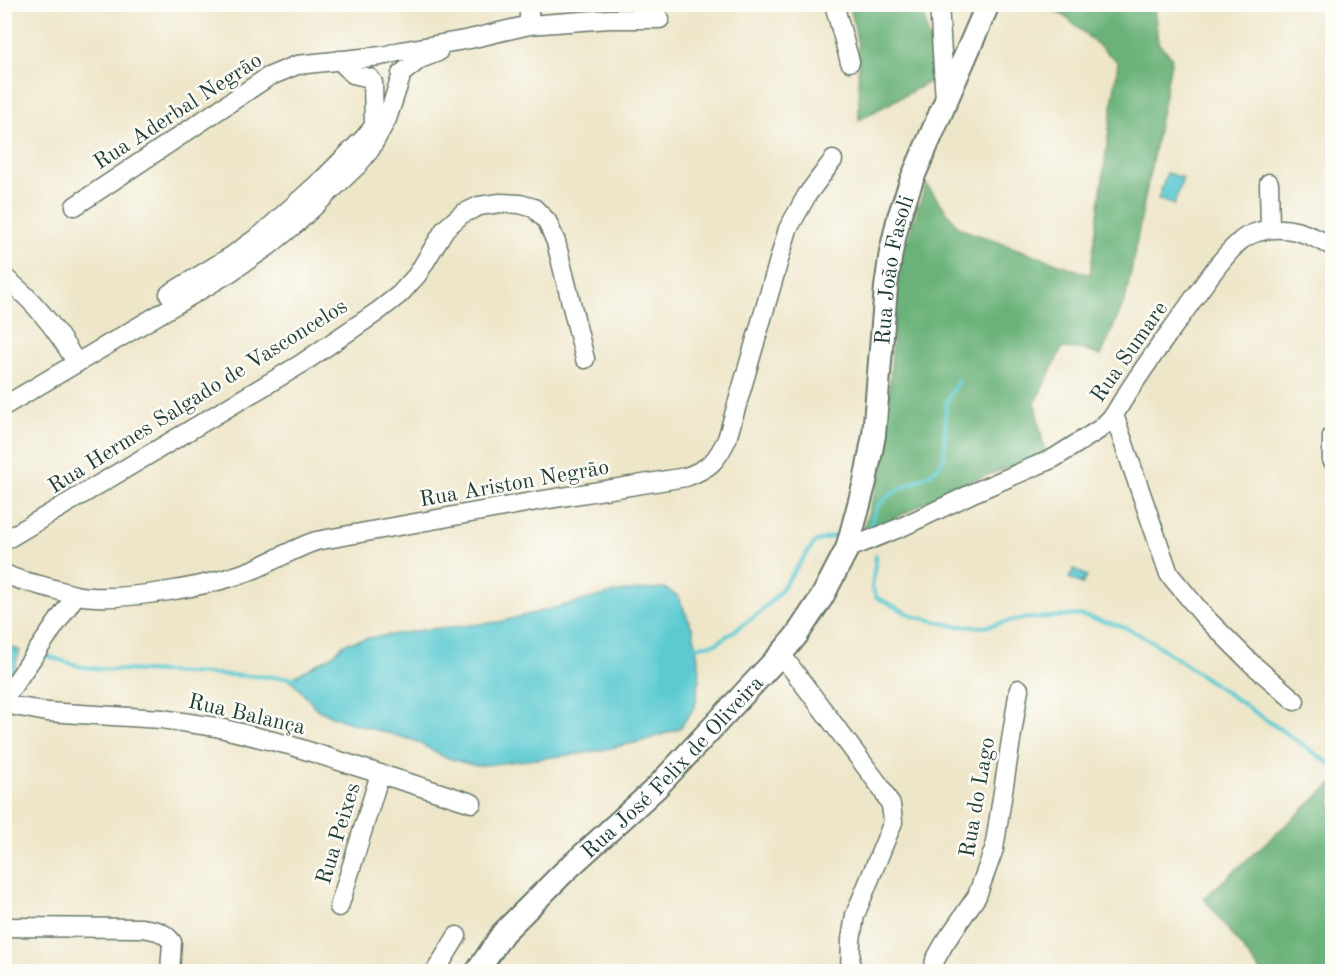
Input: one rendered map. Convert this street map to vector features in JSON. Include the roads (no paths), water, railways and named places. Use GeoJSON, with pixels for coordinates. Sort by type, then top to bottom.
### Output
{"type":"FeatureCollection","features":[{"type":"Feature","properties":{"kind":"main road","name":"Rua João Fasoli"},"geometry":{"type":"LineString","coordinates":[[847,549],[865,482],[874,435],[886,287],[899,217],[912,178],[988,4]]}},
{"type":"Feature","properties":{"kind":"main road","name":"Rua José Felix de Oliveira"},"geometry":{"type":"LineString","coordinates":[[477,972],[503,933],[564,872],[656,788],[781,654],[822,597],[847,549]]}},
{"type":"Feature","properties":{"kind":"street"},"geometry":{"type":"LineString","coordinates":[[529,4],[529,25]]}},
{"type":"Feature","properties":{"kind":"street"},"geometry":{"type":"LineString","coordinates":[[834,4],[850,62]]}},
{"type":"Feature","properties":{"kind":"street"},"geometry":{"type":"LineString","coordinates":[[939,4],[945,103]]}},
{"type":"Feature","properties":{"kind":"street","name":"Rua Aderbal Negrão"},"geometry":{"type":"LineString","coordinates":[[75,206],[268,77],[297,65],[384,56],[529,25],[588,20],[660,19]]}},
{"type":"Feature","properties":{"kind":"street"},"geometry":{"type":"LineString","coordinates":[[339,60],[353,74],[371,80],[377,86],[387,88],[396,84],[401,76],[420,59],[470,39]]}},
{"type":"Feature","properties":{"kind":"street"},"geometry":{"type":"LineString","coordinates":[[4,406],[73,358],[230,257],[330,183],[370,150],[382,129],[395,97],[401,76],[398,62],[384,56],[370,64],[374,126],[330,183]]}},
{"type":"Feature","properties":{"kind":"street","name":"Rua Ariston Negrão"},"geometry":{"type":"LineString","coordinates":[[4,573],[17,579],[76,595],[104,597],[143,594],[213,583],[257,568],[299,547],[316,542],[537,501],[686,477],[702,471],[717,460],[727,439],[788,229],[807,195],[833,160]]}},
{"type":"Feature","properties":{"kind":"street"},"geometry":{"type":"LineString","coordinates":[[1269,183],[1270,229]]}},
{"type":"Feature","properties":{"kind":"street","name":"Rua Hermes Salgado de Vasconcelos"},"geometry":{"type":"LineString","coordinates":[[4,541],[301,364],[377,312],[400,294],[417,275],[445,229],[462,214],[478,206],[500,203],[520,204],[534,208],[547,221],[556,242],[585,359]]}},
{"type":"Feature","properties":{"kind":"street","name":"Rua Sumare"},"geometry":{"type":"LineString","coordinates":[[847,549],[904,526],[1054,458],[1100,429],[1114,415],[1175,324],[1224,257],[1240,240],[1256,232],[1290,228],[1311,235],[1332,246]]}},
{"type":"Feature","properties":{"kind":"street"},"geometry":{"type":"LineString","coordinates":[[4,277],[30,300],[73,358]]}},
{"type":"Feature","properties":{"kind":"street"},"geometry":{"type":"LineString","coordinates":[[4,394],[73,358]]}},
{"type":"Feature","properties":{"kind":"street"},"geometry":{"type":"LineString","coordinates":[[1114,415],[1169,574],[1184,594],[1228,640],[1295,701]]}},
{"type":"Feature","properties":{"kind":"street"},"geometry":{"type":"LineString","coordinates":[[1332,436],[1332,460]]}},
{"type":"Feature","properties":{"kind":"street"},"geometry":{"type":"LineString","coordinates":[[4,699],[76,595]]}},
{"type":"Feature","properties":{"kind":"street"},"geometry":{"type":"LineString","coordinates":[[781,654],[874,777],[891,805],[892,822],[855,915],[851,940],[850,972]]}},
{"type":"Feature","properties":{"kind":"street","name":"Rua do Lago"},"geometry":{"type":"LineString","coordinates":[[933,972],[935,960],[944,944],[977,896],[994,849],[1019,688]]}},
{"type":"Feature","properties":{"kind":"street","name":"Rua Balança"},"geometry":{"type":"LineString","coordinates":[[4,704],[46,712],[162,718],[216,727],[289,745],[472,803]]}},
{"type":"Feature","properties":{"kind":"street","name":"Rua Peixes"},"geometry":{"type":"LineString","coordinates":[[339,907],[380,774]]}},
{"type":"Feature","properties":{"kind":"street"},"geometry":{"type":"LineString","coordinates":[[4,927],[153,929],[164,932],[172,942],[170,972]]}},
{"type":"Feature","properties":{"kind":"street"},"geometry":{"type":"LineString","coordinates":[[435,972],[457,936]]}},
{"type":"Feature","properties":{"kind":"water"},"geometry":{"type":"Polygon","coordinates":[[[1167,173],[1183,178],[1174,205],[1158,199],[1167,173]]]}},
{"type":"Feature","properties":{"kind":"water"},"geometry":{"type":"Polygon","coordinates":[[[1074,569],[1087,576],[1082,584],[1069,578],[1074,569]]]}},
{"type":"Feature","properties":{"kind":"water"},"geometry":{"type":"Polygon","coordinates":[[[664,588],[678,596],[693,630],[700,671],[695,707],[679,729],[639,742],[586,753],[476,766],[444,757],[416,741],[344,721],[318,710],[290,679],[333,655],[344,644],[431,629],[499,622],[617,592],[664,588]]]}},
{"type":"Feature","properties":{"kind":"water"},"geometry":{"type":"Polygon","coordinates":[[[5,644],[20,651],[12,677],[5,685],[5,644]]]}},
{"type":"Feature","properties":{"kind":"waterway"},"geometry":{"type":"LineString","coordinates":[[871,530],[874,515],[880,503],[902,488],[927,476],[944,458],[946,403],[959,379]]}},
{"type":"Feature","properties":{"kind":"waterway"},"geometry":{"type":"LineString","coordinates":[[694,647],[717,643],[758,614],[778,594],[815,542],[840,534]]}},
{"type":"Feature","properties":{"kind":"waterway"},"geometry":{"type":"LineString","coordinates":[[876,555],[872,588],[876,597],[913,616],[956,626],[984,627],[1020,619],[1080,615],[1124,627],[1150,640],[1332,765]]}},
{"type":"Feature","properties":{"kind":"waterway"},"geometry":{"type":"LineString","coordinates":[[41,654],[82,667],[100,669],[295,678]]}}]}
